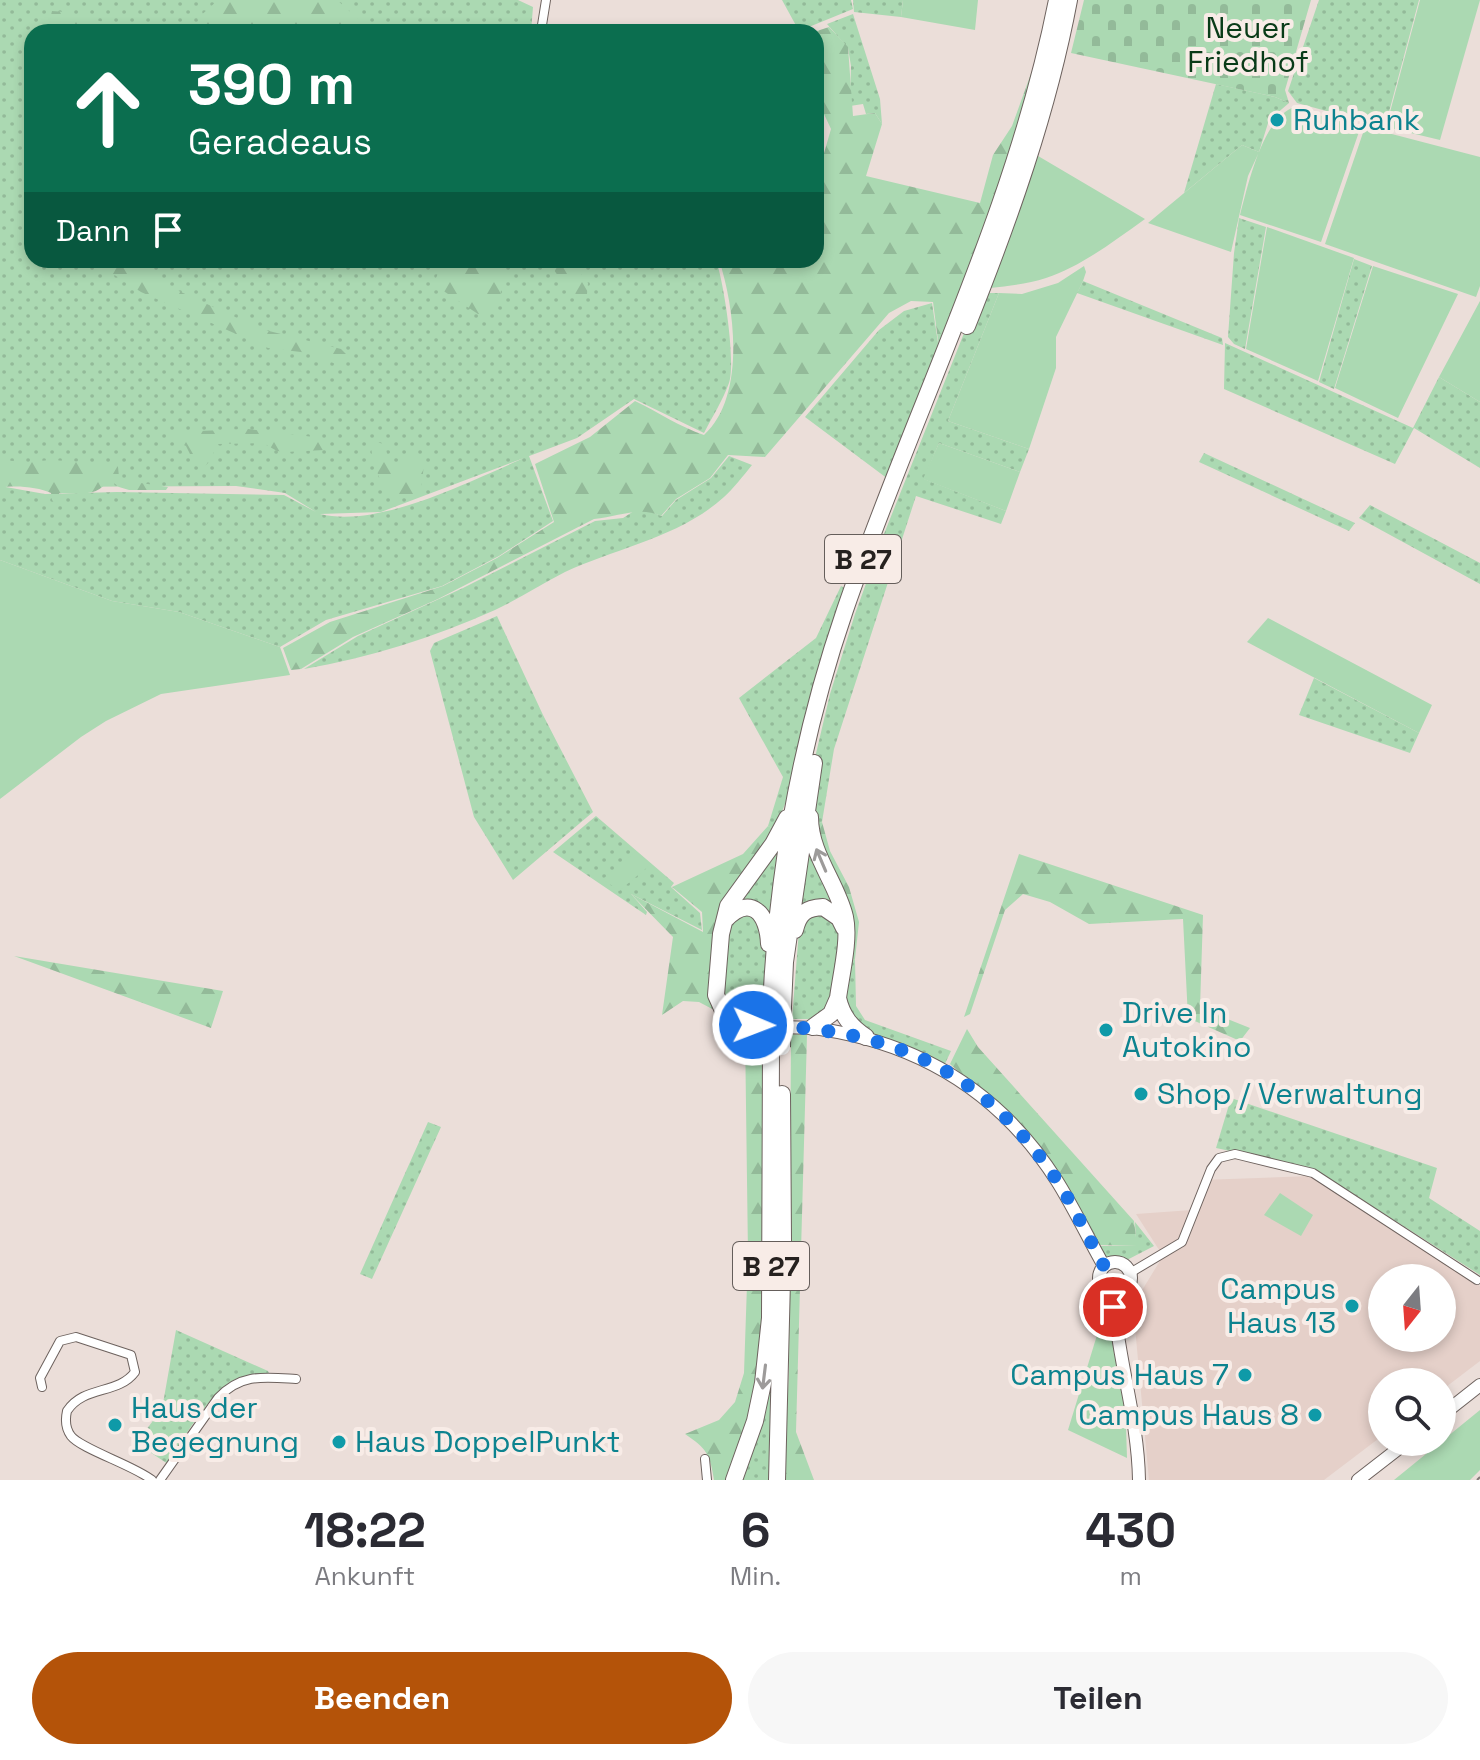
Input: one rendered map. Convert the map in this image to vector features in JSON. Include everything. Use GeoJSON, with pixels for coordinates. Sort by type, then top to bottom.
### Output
{"type":"FeatureCollection","features":[{"type":"Feature","properties":{"kind":"highway","name":"B 27"},"geometry":{"type":"LineString","coordinates":[[986,263],[1025,128],[1057,0]]}},
{"type":"Feature","properties":{"kind":"highway","name":"B 27"},"geometry":{"type":"LineString","coordinates":[[779,961],[810,779],[830,694],[888,522],[1037,127],[1069,0]]}},
{"type":"Feature","properties":{"kind":"highway","name":"B 27"},"geometry":{"type":"LineString","coordinates":[[734,1480],[758,1408],[770,1318],[779,961],[793,805],[821,687],[844,612],[877,520],[963,324]]}},
{"type":"Feature","properties":{"kind":"highway","name":"B 27"},"geometry":{"type":"LineString","coordinates":[[810,779],[810,822],[815,847],[838,895],[846,920],[838,998]]}},
{"type":"Feature","properties":{"kind":"highway","name":"B 27"},"geometry":{"type":"LineString","coordinates":[[725,1015],[716,995],[721,934],[728,906],[773,844],[793,805]]}},
{"type":"Feature","properties":{"kind":"highway","name":"B 27"},"geometry":{"type":"LineString","coordinates":[[725,920],[739,909],[748,907],[757,911],[768,927],[769,950],[779,961]]}},
{"type":"Feature","properties":{"kind":"highway","name":"B 27"},"geometry":{"type":"LineString","coordinates":[[779,961],[791,950],[797,920],[807,910],[823,907],[833,911],[846,933]]}},
{"type":"Feature","properties":{"kind":"highway"},"geometry":{"type":"LineString","coordinates":[[813,1027],[831,1014],[838,998]]}},
{"type":"Feature","properties":{"kind":"highway"},"geometry":{"type":"LineString","coordinates":[[838,998],[847,1020],[866,1037]]}},
{"type":"Feature","properties":{"kind":"highway","name":"B 27"},"geometry":{"type":"LineString","coordinates":[[776,1047],[783,1240],[777,1480]]}},
{"type":"Feature","properties":{"kind":"main road"},"geometry":{"type":"LineString","coordinates":[[725,1015],[743,1024],[813,1027],[866,1037],[943,1068],[1004,1115],[1055,1178],[1104,1266]]}},
{"type":"Feature","properties":{"kind":"main road"},"geometry":{"type":"LineString","coordinates":[[1119,1262],[1130,1273],[1128,1288],[1118,1294],[1100,1285],[1099,1275],[1104,1266],[1119,1262]]}},
{"type":"Feature","properties":{"kind":"main road"},"geometry":{"type":"LineString","coordinates":[[1113,1294],[1131,1403],[1139,1477]]}},
{"type":"Feature","properties":{"kind":"main road"},"geometry":{"type":"LineString","coordinates":[[1456,1404],[1480,1385]]}},
{"type":"Feature","properties":{"kind":"main road"},"geometry":{"type":"LineString","coordinates":[[1358,1480],[1389,1456]]}},
{"type":"Feature","properties":{"kind":"street"},"geometry":{"type":"LineString","coordinates":[[542,24],[546,0]]}},
{"type":"Feature","properties":{"kind":"street"},"geometry":{"type":"LineString","coordinates":[[1130,1273],[1182,1242],[1211,1169],[1219,1158],[1235,1154],[1313,1173],[1477,1280]]}},
{"type":"Feature","properties":{"kind":"street"},"geometry":{"type":"LineString","coordinates":[[42,1387],[40,1378],[60,1341],[76,1337],[131,1355],[135,1372],[128,1382],[79,1398],[67,1411],[66,1424],[73,1439],[140,1471],[152,1480]]}},
{"type":"Feature","properties":{"kind":"street"},"geometry":{"type":"LineString","coordinates":[[160,1480],[218,1398],[230,1386],[244,1379],[296,1379]]}},
{"type":"Feature","properties":{"kind":"street"},"geometry":{"type":"LineString","coordinates":[[705,1459],[707,1480]]}},
{"type":"Feature","properties":{"kind":"shaded area"},"geometry":{"type":"Polygon","coordinates":[[[1311,1176],[1446,1264],[1368,1264],[1368,1352],[1456,1352],[1456,1270],[1480,1286],[1480,1361],[1456,1379],[1456,1368],[1368,1368],[1368,1447],[1324,1480],[1149,1480],[1133,1305],[1163,1256],[1136,1214],[1192,1210],[1201,1180],[1311,1176]]]}},
{"type":"Feature","properties":{"kind":"green space"},"geometry":{"type":"Polygon","coordinates":[[[0,0],[518,0],[533,7],[532,24],[24,24],[24,268],[718,268],[728,322],[731,373],[727,389],[704,433],[634,399],[577,438],[529,456],[553,521],[499,556],[442,586],[326,620],[280,647],[179,612],[112,601],[0,560],[0,486],[45,494],[284,495],[316,512],[285,493],[236,486],[29,487],[0,483],[0,0]],[[527,457],[383,511],[454,488],[527,457]],[[379,512],[320,514],[344,517],[379,512]]]}},
{"type":"Feature","properties":{"kind":"green space"},"geometry":{"type":"Polygon","coordinates":[[[218,0],[337,0],[363,24],[207,24],[197,19],[218,0]]]}},
{"type":"Feature","properties":{"kind":"green space"},"geometry":{"type":"Polygon","coordinates":[[[782,0],[851,0],[853,9],[816,24],[795,24],[782,0]]]}},
{"type":"Feature","properties":{"kind":"green space"},"geometry":{"type":"Polygon","coordinates":[[[853,0],[903,0],[901,17],[854,12],[853,0]]]}},
{"type":"Feature","properties":{"kind":"green space"},"geometry":{"type":"Polygon","coordinates":[[[903,0],[978,0],[975,30],[901,17],[903,0]]]}},
{"type":"Feature","properties":{"kind":"green space","name":"Neuer Friedhof"},"geometry":{"type":"Polygon","coordinates":[[[1084,0],[1311,0],[1285,90],[1289,103],[1275,97],[1071,53],[1084,0]]]}},
{"type":"Feature","properties":{"kind":"green space"},"geometry":{"type":"Polygon","coordinates":[[[1319,0],[1419,0],[1385,127],[1297,103],[1288,91],[1319,0]]]}},
{"type":"Feature","properties":{"kind":"green space"},"geometry":{"type":"Polygon","coordinates":[[[1420,0],[1480,0],[1440,140],[1386,127],[1420,0]]]}},
{"type":"Feature","properties":{"kind":"green space"},"geometry":{"type":"Polygon","coordinates":[[[52,11],[111,24],[49,24],[52,11]]]}},
{"type":"Feature","properties":{"kind":"green space"},"geometry":{"type":"Polygon","coordinates":[[[853,14],[880,99],[882,124],[875,113],[866,114],[863,104],[850,106],[848,48],[827,24],[853,14]]]}},
{"type":"Feature","properties":{"kind":"green space"},"geometry":{"type":"Polygon","coordinates":[[[829,27],[848,47],[853,116],[875,113],[882,124],[866,176],[980,203],[993,155],[1012,126],[1042,43],[1047,45],[941,363],[933,302],[911,301],[889,313],[765,457],[728,455],[710,478],[676,499],[661,516],[636,512],[594,519],[438,599],[353,637],[301,669],[291,670],[283,648],[330,622],[443,586],[497,558],[554,522],[535,464],[590,437],[635,401],[704,435],[717,419],[731,376],[732,326],[721,268],[824,268],[824,153],[831,129],[824,114],[824,29],[829,27]]]}},
{"type":"Feature","properties":{"kind":"green space"},"geometry":{"type":"Polygon","coordinates":[[[1216,84],[1289,103],[1269,120],[1259,152],[1242,145],[1184,193],[1216,84]]]}},
{"type":"Feature","properties":{"kind":"green space"},"geometry":{"type":"Polygon","coordinates":[[[1292,108],[1361,126],[1321,242],[1240,215],[1264,140],[1281,115],[1292,108]]]}},
{"type":"Feature","properties":{"kind":"green space"},"geometry":{"type":"Polygon","coordinates":[[[1365,127],[1480,157],[1480,286],[1476,297],[1325,244],[1365,127]]]}},
{"type":"Feature","properties":{"kind":"green space"},"geometry":{"type":"Polygon","coordinates":[[[1242,145],[1259,152],[1248,176],[1231,252],[1148,223],[1242,145]]]}},
{"type":"Feature","properties":{"kind":"green space"},"geometry":{"type":"Polygon","coordinates":[[[1033,153],[1145,219],[1097,252],[1059,273],[1032,282],[990,288],[1033,153]]]}},
{"type":"Feature","properties":{"kind":"green space"},"geometry":{"type":"Polygon","coordinates":[[[1239,218],[1266,227],[1245,349],[1228,337],[1239,218]]]}},
{"type":"Feature","properties":{"kind":"green space"},"geometry":{"type":"Polygon","coordinates":[[[1267,227],[1354,258],[1318,381],[1246,349],[1267,227]]]}},
{"type":"Feature","properties":{"kind":"green space"},"geometry":{"type":"Polygon","coordinates":[[[1354,259],[1372,266],[1334,389],[1319,382],[1354,259]]]}},
{"type":"Feature","properties":{"kind":"green space"},"geometry":{"type":"Polygon","coordinates":[[[1084,266],[1083,281],[1056,337],[1056,368],[1029,449],[948,421],[999,293],[1022,294],[1058,283],[1084,266]]]}},
{"type":"Feature","properties":{"kind":"green space"},"geometry":{"type":"Polygon","coordinates":[[[1373,266],[1458,294],[1398,418],[1335,388],[1373,266]]]}},
{"type":"Feature","properties":{"kind":"green space"},"geometry":{"type":"Polygon","coordinates":[[[104,268],[153,268],[155,280],[261,329],[341,349],[348,356],[341,366],[309,353],[268,348],[141,292],[104,268]]]}},
{"type":"Feature","properties":{"kind":"green space"},"geometry":{"type":"Polygon","coordinates":[[[440,268],[499,268],[503,271],[500,299],[484,314],[478,314],[439,288],[436,278],[440,268]]]}},
{"type":"Feature","properties":{"kind":"green space"},"geometry":{"type":"Polygon","coordinates":[[[553,268],[576,268],[588,283],[587,294],[577,295],[553,268]]]}},
{"type":"Feature","properties":{"kind":"green space"},"geometry":{"type":"Polygon","coordinates":[[[1083,281],[1222,338],[1223,345],[1077,293],[1083,281]]]}},
{"type":"Feature","properties":{"kind":"green space"},"geometry":{"type":"Polygon","coordinates":[[[980,293],[999,293],[948,421],[1029,449],[1020,472],[939,443],[924,479],[1006,511],[1001,524],[916,496],[834,749],[822,822],[811,828],[810,779],[830,694],[855,614],[980,293]]]}},
{"type":"Feature","properties":{"kind":"green space"},"geometry":{"type":"Polygon","coordinates":[[[1480,301],[1480,402],[1439,377],[1480,301]]]}},
{"type":"Feature","properties":{"kind":"green space"},"geometry":{"type":"Polygon","coordinates":[[[932,303],[941,363],[888,479],[805,417],[879,330],[904,311],[932,303]]]}},
{"type":"Feature","properties":{"kind":"green space"},"geometry":{"type":"Polygon","coordinates":[[[1225,343],[1413,428],[1439,377],[1480,402],[1480,468],[1414,428],[1395,464],[1224,389],[1225,343]]]}},
{"type":"Feature","properties":{"kind":"green space"},"geometry":{"type":"Polygon","coordinates":[[[248,429],[322,438],[327,444],[324,450],[286,452],[263,443],[218,444],[204,467],[196,466],[186,446],[173,440],[171,435],[175,432],[248,429]]]}},
{"type":"Feature","properties":{"kind":"green space"},"geometry":{"type":"Polygon","coordinates":[[[376,442],[384,444],[390,463],[402,463],[408,455],[418,455],[424,464],[421,491],[407,498],[385,493],[373,461],[371,447],[376,442]]]}},
{"type":"Feature","properties":{"kind":"green space"},"geometry":{"type":"Polygon","coordinates":[[[939,443],[1020,472],[1006,511],[923,479],[939,443]]]}},
{"type":"Feature","properties":{"kind":"green space"},"geometry":{"type":"Polygon","coordinates":[[[1204,453],[1355,523],[1349,531],[1199,462],[1204,453]]]}},
{"type":"Feature","properties":{"kind":"green space"},"geometry":{"type":"Polygon","coordinates":[[[729,456],[752,465],[724,497],[688,522],[565,572],[504,606],[425,638],[353,659],[304,669],[358,636],[463,588],[595,521],[623,518],[634,511],[648,511],[662,516],[676,500],[711,478],[729,456]]]}},
{"type":"Feature","properties":{"kind":"green space"},"geometry":{"type":"Polygon","coordinates":[[[0,460],[114,464],[118,467],[119,477],[127,481],[168,487],[166,490],[129,490],[109,479],[94,492],[59,493],[61,500],[55,503],[51,493],[40,489],[0,488],[0,460]]]}},
{"type":"Feature","properties":{"kind":"green space"},"geometry":{"type":"Polygon","coordinates":[[[1370,505],[1480,563],[1480,584],[1359,518],[1370,505]]]}},
{"type":"Feature","properties":{"kind":"green space"},"geometry":{"type":"Polygon","coordinates":[[[0,560],[112,601],[179,612],[280,647],[290,675],[161,694],[81,737],[0,799],[0,560]]]}},
{"type":"Feature","properties":{"kind":"green space"},"geometry":{"type":"Polygon","coordinates":[[[841,586],[845,588],[788,796],[775,830],[768,826],[783,777],[739,698],[816,638],[841,586]]]}},
{"type":"Feature","properties":{"kind":"green space"},"geometry":{"type":"Polygon","coordinates":[[[497,616],[593,812],[513,880],[474,817],[430,651],[434,643],[497,616]]]}},
{"type":"Feature","properties":{"kind":"green space"},"geometry":{"type":"Polygon","coordinates":[[[1268,618],[1432,705],[1419,733],[1247,642],[1268,618]]]}},
{"type":"Feature","properties":{"kind":"green space"},"geometry":{"type":"Polygon","coordinates":[[[1314,678],[1419,733],[1410,753],[1299,715],[1314,678]]]}},
{"type":"Feature","properties":{"kind":"green space"},"geometry":{"type":"Polygon","coordinates":[[[596,816],[674,883],[671,887],[700,913],[702,930],[631,894],[647,912],[646,915],[553,852],[596,816]]]}},
{"type":"Feature","properties":{"kind":"green space"},"geometry":{"type":"Polygon","coordinates":[[[822,822],[830,851],[849,887],[859,922],[855,959],[842,966],[846,933],[811,828],[822,822]]]}},
{"type":"Feature","properties":{"kind":"green space"},"geometry":{"type":"Polygon","coordinates":[[[768,826],[775,830],[728,896],[716,1011],[699,1002],[683,1001],[662,1015],[673,937],[631,894],[703,932],[702,912],[672,887],[743,854],[768,826]]]}},
{"type":"Feature","properties":{"kind":"green space"},"geometry":{"type":"Polygon","coordinates":[[[807,828],[837,906],[801,908],[807,828]]]}},
{"type":"Feature","properties":{"kind":"green space"},"geometry":{"type":"Polygon","coordinates":[[[778,845],[780,860],[773,918],[764,908],[735,901],[778,845]]]}},
{"type":"Feature","properties":{"kind":"green space"},"geometry":{"type":"Polygon","coordinates":[[[635,852],[649,866],[619,891],[603,879],[635,852]]]}},
{"type":"Feature","properties":{"kind":"green space"},"geometry":{"type":"Polygon","coordinates":[[[1019,854],[1203,915],[1200,1008],[1250,1028],[1240,1041],[1188,1018],[1183,919],[1089,924],[1050,902],[1023,894],[1005,910],[970,1014],[964,1017],[1019,854]]]}},
{"type":"Feature","properties":{"kind":"green space"},"geometry":{"type":"Polygon","coordinates":[[[746,911],[766,930],[766,1018],[744,1018],[725,1008],[721,991],[729,923],[746,911]]]}},
{"type":"Feature","properties":{"kind":"green space"},"geometry":{"type":"Polygon","coordinates":[[[824,911],[836,920],[841,937],[828,1008],[814,1019],[792,1019],[799,930],[809,913],[824,911]]]}},
{"type":"Feature","properties":{"kind":"green space"},"geometry":{"type":"Polygon","coordinates":[[[14,956],[223,991],[211,1028],[14,956]]]}},
{"type":"Feature","properties":{"kind":"green space"},"geometry":{"type":"Polygon","coordinates":[[[855,959],[856,1006],[865,1020],[951,1051],[943,1068],[894,1047],[847,1020],[842,966],[855,959]]]}},
{"type":"Feature","properties":{"kind":"green space"},"geometry":{"type":"Polygon","coordinates":[[[967,1029],[978,1047],[1134,1221],[1137,1246],[1097,1245],[1026,1131],[950,1064],[967,1029]]]}},
{"type":"Feature","properties":{"kind":"green space"},"geometry":{"type":"Polygon","coordinates":[[[745,1031],[766,1032],[767,1289],[760,1377],[729,1480],[714,1480],[706,1453],[685,1434],[719,1420],[735,1402],[744,1373],[748,1255],[745,1031]]]}},
{"type":"Feature","properties":{"kind":"green space"},"geometry":{"type":"Polygon","coordinates":[[[791,1034],[807,1035],[796,1432],[814,1480],[784,1480],[789,1370],[791,1034]]]}},
{"type":"Feature","properties":{"kind":"green space"},"geometry":{"type":"Polygon","coordinates":[[[1231,1098],[1437,1168],[1429,1198],[1480,1231],[1480,1275],[1314,1169],[1216,1148],[1231,1098]]]}},
{"type":"Feature","properties":{"kind":"green space"},"geometry":{"type":"Polygon","coordinates":[[[428,1122],[441,1127],[372,1279],[360,1274],[428,1122]]]}},
{"type":"Feature","properties":{"kind":"green space"},"geometry":{"type":"Polygon","coordinates":[[[1280,1193],[1313,1215],[1301,1236],[1264,1215],[1280,1193]]]}},
{"type":"Feature","properties":{"kind":"green space"},"geometry":{"type":"Polygon","coordinates":[[[1135,1222],[1154,1246],[1125,1261],[1103,1258],[1097,1246],[1136,1246],[1135,1222]]]}},
{"type":"Feature","properties":{"kind":"green space"},"geometry":{"type":"Polygon","coordinates":[[[1101,1322],[1108,1324],[1125,1395],[1127,1458],[1068,1430],[1101,1322]]]}},
{"type":"Feature","properties":{"kind":"green space"},"geometry":{"type":"Polygon","coordinates":[[[176,1330],[268,1371],[270,1376],[239,1378],[219,1391],[199,1415],[168,1464],[136,1443],[162,1409],[176,1330]]]}},
{"type":"Feature","properties":{"kind":"green space"},"geometry":{"type":"Polygon","coordinates":[[[777,1332],[770,1480],[740,1480],[766,1412],[777,1332]]]}},
{"type":"Feature","properties":{"kind":"green space"},"geometry":{"type":"Polygon","coordinates":[[[1480,1410],[1480,1470],[1470,1480],[1394,1480],[1423,1456],[1456,1456],[1456,1430],[1480,1410]]]}},
{"type":"Feature","properties":{"kind":"railway"},"geometry":{"type":"LineString","coordinates":[[1477,1480],[1480,1477]]}},
{"type":"Feature","properties":{"kind":"place","name":"Ruhbank"},"geometry":{"type":"Point","coordinates":[1277,120]}},
{"type":"Feature","properties":{"kind":"place","name":"Drive In Autokino"},"geometry":{"type":"Point","coordinates":[1106,1030]}},
{"type":"Feature","properties":{"kind":"place","name":"Shop / Verwaltung"},"geometry":{"type":"Point","coordinates":[1141,1094]}},
{"type":"Feature","properties":{"kind":"place","name":"Campus Haus 13"},"geometry":{"type":"Point","coordinates":[1352,1306]}},
{"type":"Feature","properties":{"kind":"place","name":"Campus Haus 7"},"geometry":{"type":"Point","coordinates":[1245,1375]}},
{"type":"Feature","properties":{"kind":"place","name":"Campus Haus 8"},"geometry":{"type":"Point","coordinates":[1315,1415]}},
{"type":"Feature","properties":{"kind":"place","name":"Haus der Begegnung"},"geometry":{"type":"Point","coordinates":[115,1425]}},
{"type":"Feature","properties":{"kind":"place","name":"Haus DoppelPunkt"},"geometry":{"type":"Point","coordinates":[339,1442]}},
{"type":"Feature","properties":{"kind":"route"},"geometry":{"type":"LineString","coordinates":[[753,1025],[813,1027],[866,1037],[943,1068],[979,1093],[1004,1115],[1055,1178],[1104,1266],[1099,1275],[1100,1285],[1107,1293],[1113,1294],[1113,1307]]}}]}
